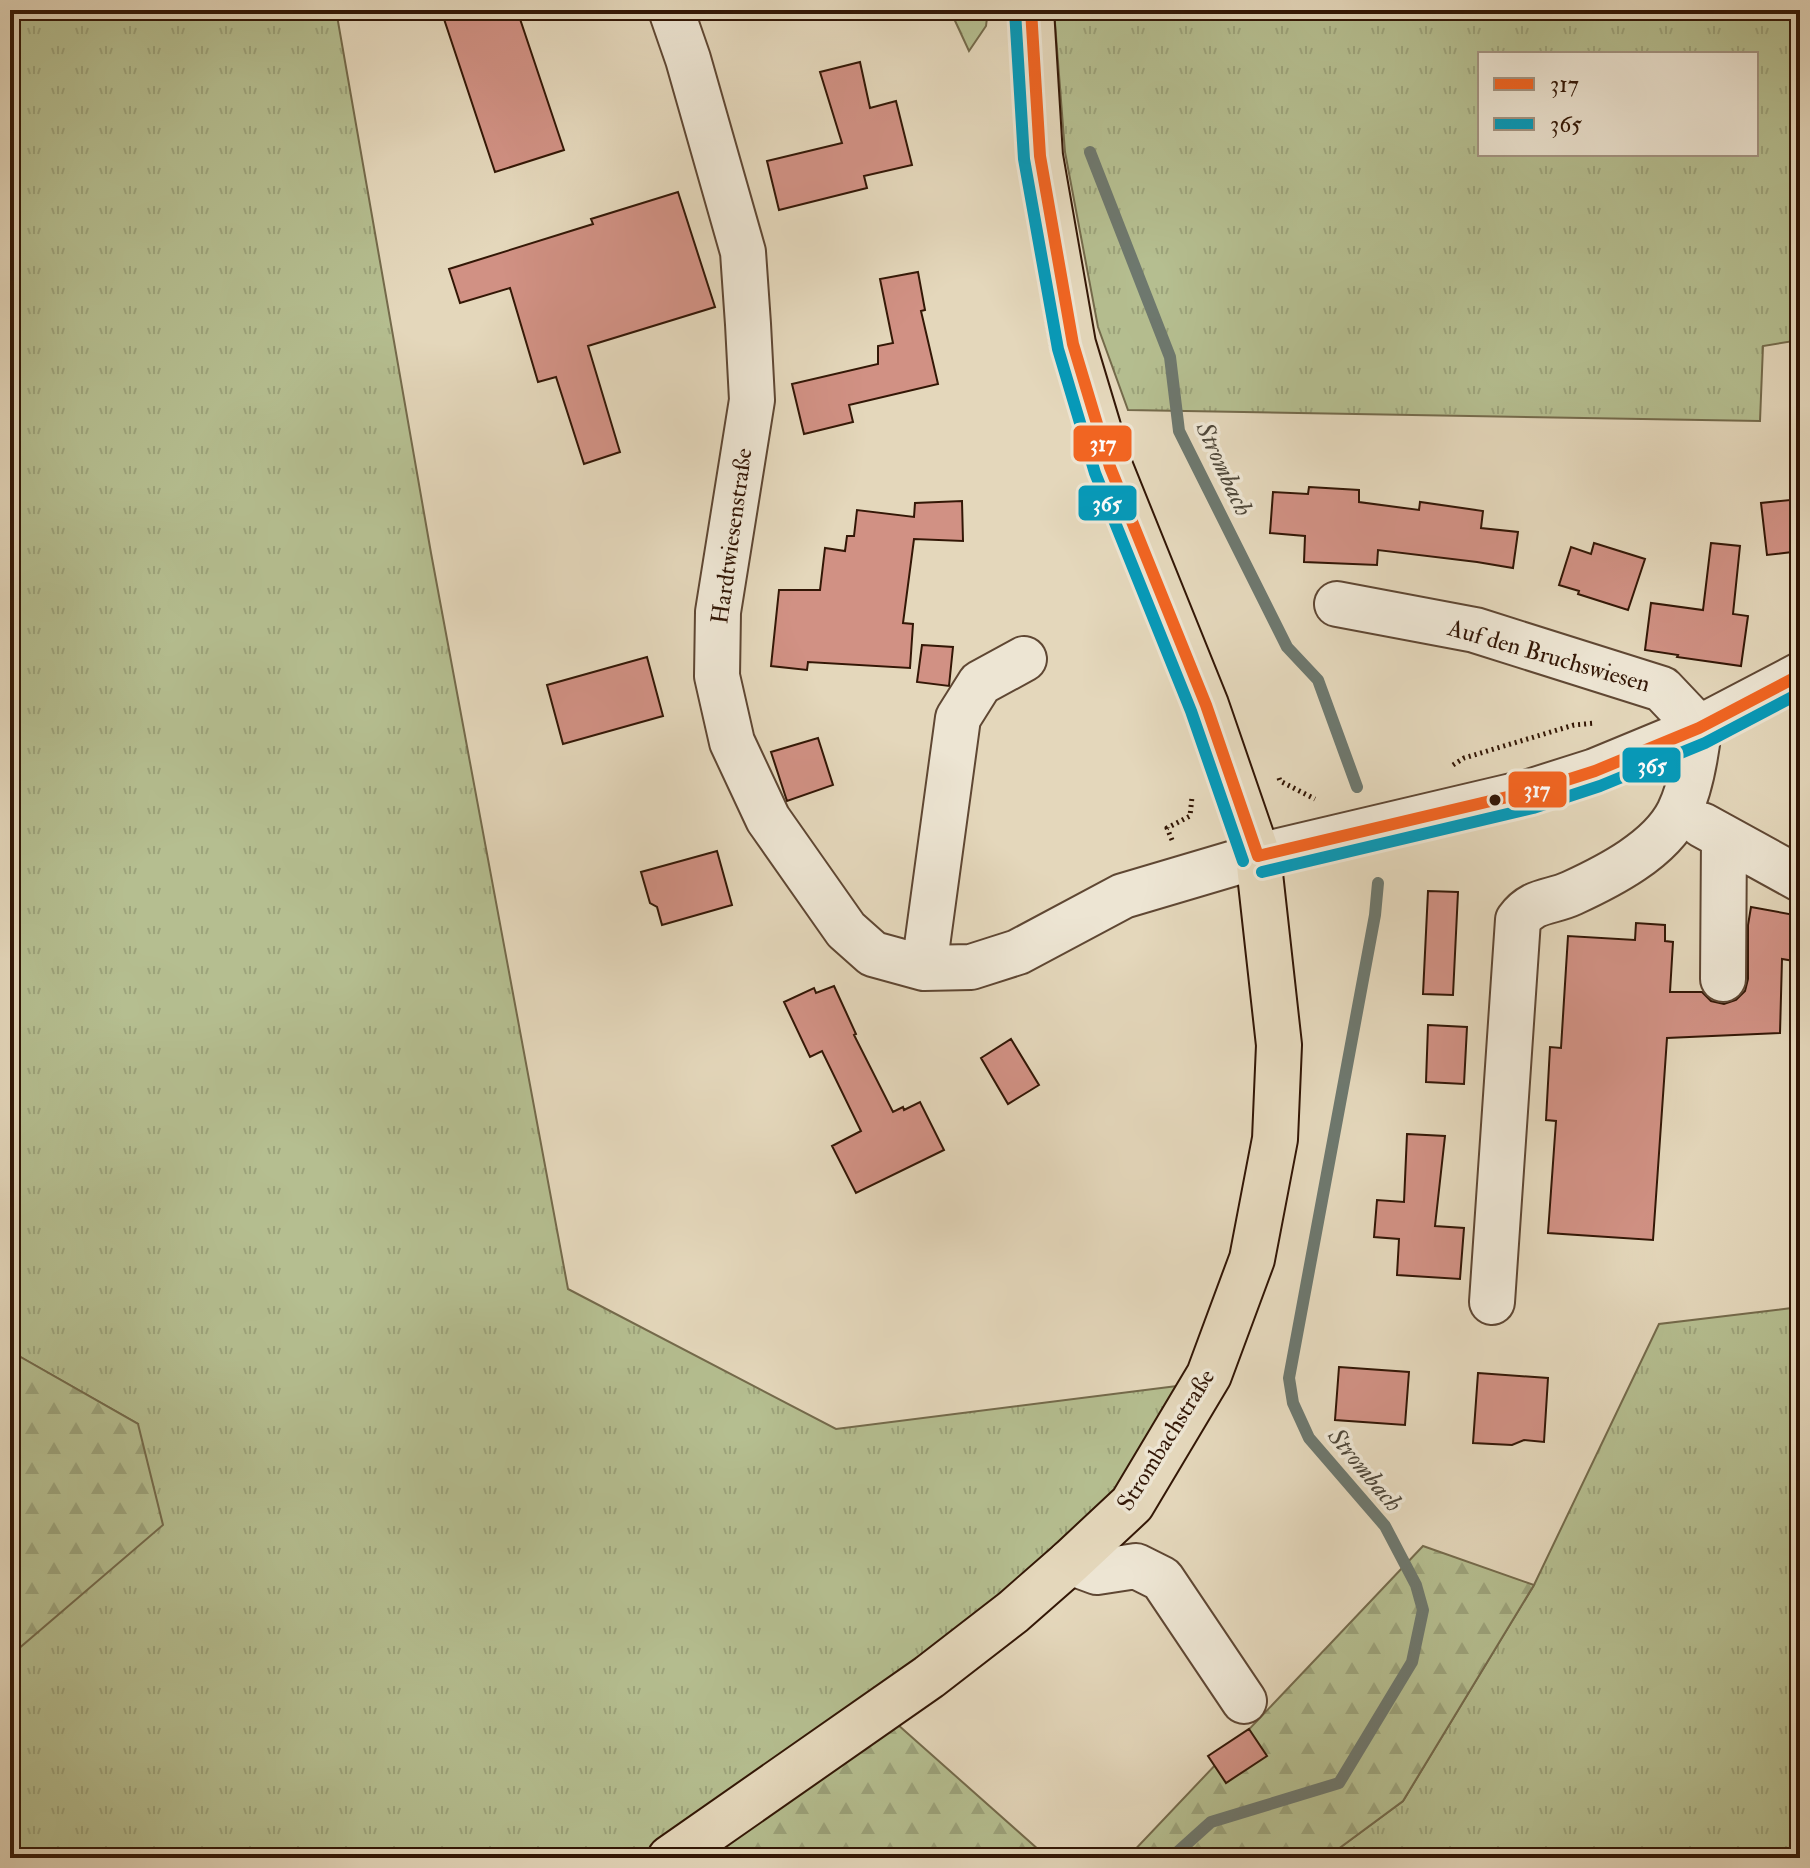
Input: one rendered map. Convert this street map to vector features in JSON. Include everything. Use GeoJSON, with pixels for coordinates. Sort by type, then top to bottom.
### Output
{"type":"FeatureCollection","features":[{"type":"Feature","properties":{"kind":"main road","name":"Strombachstraße"},"geometry":{"type":"LineString","coordinates":[[670,1858],[929,1677],[1013,1612],[1132,1504],[1209,1375],[1252,1259],[1275,1139],[1279,1045],[1258,856],[1206,705],[1110,467],[1073,344],[1040,156],[1031,10]]}},
{"type":"Feature","properties":{"kind":"street","name":"Hardtwiesenstraße"},"geometry":{"type":"LineString","coordinates":[[671,10],[743,252],[752,400],[718,612],[717,676],[732,742],[768,819],[846,930],[873,954],[924,968],[971,967],[1018,952],[1123,896],[1258,856]]}},
{"type":"Feature","properties":{"kind":"street","name":"Auf den Bruchswiesen"},"geometry":{"type":"LineString","coordinates":[[1337,604],[1475,630],[1662,689],[1699,728]]}},
{"type":"Feature","properties":{"kind":"street"},"geometry":{"type":"LineString","coordinates":[[924,968],[958,718],[980,683],[1024,659]]}},
{"type":"Feature","properties":{"kind":"street"},"geometry":{"type":"LineString","coordinates":[[1258,856],[1529,792],[1595,771],[1699,728],[1800,675]]}},
{"type":"Feature","properties":{"kind":"street"},"geometry":{"type":"LineString","coordinates":[[1492,1302],[1518,920],[1536,904],[1569,895],[1626,865],[1659,840],[1679,813],[1692,769],[1699,728]]}},
{"type":"Feature","properties":{"kind":"street"},"geometry":{"type":"LineString","coordinates":[[1679,813],[1800,879]]}},
{"type":"Feature","properties":{"kind":"street"},"geometry":{"type":"LineString","coordinates":[[1723,979],[1724,838]]}},
{"type":"Feature","properties":{"kind":"street"},"geometry":{"type":"LineString","coordinates":[[1070,1562],[1097,1572],[1136,1566],[1162,1579],[1244,1701]]}},
{"type":"Feature","properties":{"kind":"green space"},"geometry":{"type":"Polygon","coordinates":[[[10,10],[336,10],[431,553],[568,1289],[836,1429],[1185,1385],[1117,1501],[923,1667],[645,1858],[10,1858],[10,1656],[21,1645],[138,1424],[10,1351],[10,10]]]}},
{"type":"Feature","properties":{"kind":"green space"},"geometry":{"type":"Polygon","coordinates":[[[950,10],[988,10],[986,26],[969,51],[950,10]]]}},
{"type":"Feature","properties":{"kind":"green space"},"geometry":{"type":"Polygon","coordinates":[[[1054,10],[1800,10],[1800,340],[1763,346],[1760,421],[1128,410],[1098,327],[1065,152],[1054,10]]]}},
{"type":"Feature","properties":{"kind":"green space"},"geometry":{"type":"Polygon","coordinates":[[[1800,1307],[1800,1858],[1326,1858],[1403,1801],[1534,1585],[1659,1324],[1800,1307]]]}},
{"type":"Feature","properties":{"kind":"green space"},"geometry":{"type":"Polygon","coordinates":[[[10,1351],[138,1424],[163,1525],[10,1656],[10,1351]]]}},
{"type":"Feature","properties":{"kind":"green space"},"geometry":{"type":"Polygon","coordinates":[[[1423,1546],[1534,1585],[1403,1801],[1326,1858],[1127,1858],[1423,1546]]]}},
{"type":"Feature","properties":{"kind":"green space"},"geometry":{"type":"Polygon","coordinates":[[[888,1716],[1048,1858],[689,1858],[888,1716]]]}},
{"type":"Feature","properties":{"kind":"building"},"geometry":{"type":"Polygon","coordinates":[[[441,10],[517,10],[564,150],[495,172],[441,10]]]}},
{"type":"Feature","properties":{"kind":"building"},"geometry":{"type":"Polygon","coordinates":[[[860,62],[870,108],[896,101],[912,165],[864,176],[867,188],[779,210],[767,161],[842,143],[820,72],[860,62]]]}},
{"type":"Feature","properties":{"kind":"building"},"geometry":{"type":"Polygon","coordinates":[[[678,192],[715,307],[588,346],[620,452],[584,464],[556,377],[538,382],[510,288],[460,303],[449,269],[593,224],[591,219],[678,192]]]}},
{"type":"Feature","properties":{"kind":"building"},"geometry":{"type":"Polygon","coordinates":[[[918,272],[925,310],[921,311],[938,384],[849,405],[853,422],[804,434],[792,384],[878,364],[878,346],[893,343],[880,279],[918,272]]]}},
{"type":"Feature","properties":{"kind":"building"},"geometry":{"type":"Polygon","coordinates":[[[1309,487],[1359,490],[1359,502],[1419,510],[1420,502],[1483,511],[1481,528],[1518,532],[1513,568],[1378,550],[1377,565],[1304,562],[1305,536],[1270,533],[1273,492],[1308,494],[1309,487]]]}},
{"type":"Feature","properties":{"kind":"building"},"geometry":{"type":"Polygon","coordinates":[[[1800,499],[1800,551],[1767,555],[1761,503],[1800,499]]]}},
{"type":"Feature","properties":{"kind":"building"},"geometry":{"type":"Polygon","coordinates":[[[962,501],[963,541],[914,539],[903,623],[913,624],[910,668],[808,662],[807,670],[771,666],[779,590],[820,590],[825,548],[845,551],[847,536],[854,536],[857,510],[914,517],[915,503],[962,501]]]}},
{"type":"Feature","properties":{"kind":"building"},"geometry":{"type":"Polygon","coordinates":[[[1594,543],[1645,559],[1628,610],[1559,585],[1571,547],[1591,554],[1594,543]]]}},
{"type":"Feature","properties":{"kind":"building"},"geometry":{"type":"Polygon","coordinates":[[[1711,543],[1740,546],[1733,614],[1748,616],[1741,666],[1645,650],[1651,603],[1703,610],[1711,543]]]}},
{"type":"Feature","properties":{"kind":"building"},"geometry":{"type":"Polygon","coordinates":[[[922,645],[953,647],[949,686],[917,682],[922,645]]]}},
{"type":"Feature","properties":{"kind":"building"},"geometry":{"type":"Polygon","coordinates":[[[647,657],[663,716],[563,744],[547,685],[647,657]]]}},
{"type":"Feature","properties":{"kind":"building"},"geometry":{"type":"Polygon","coordinates":[[[818,738],[833,785],[787,801],[771,752],[818,738]]]}},
{"type":"Feature","properties":{"kind":"building"},"geometry":{"type":"Polygon","coordinates":[[[717,851],[732,905],[662,925],[657,907],[650,903],[641,872],[717,851]]]}},
{"type":"Feature","properties":{"kind":"building"},"geometry":{"type":"Polygon","coordinates":[[[1428,891],[1458,892],[1453,995],[1423,994],[1428,891]]]}},
{"type":"Feature","properties":{"kind":"building"},"geometry":{"type":"Polygon","coordinates":[[[1751,907],[1800,916],[1800,962],[1782,959],[1780,1033],[1667,1038],[1653,1240],[1548,1233],[1556,1121],[1546,1120],[1550,1047],[1561,1048],[1568,936],[1635,940],[1636,923],[1665,925],[1665,941],[1673,942],[1670,992],[1702,992],[1711,1001],[1724,1004],[1736,1000],[1745,991],[1751,907]]]}},
{"type":"Feature","properties":{"kind":"building"},"geometry":{"type":"Polygon","coordinates":[[[834,986],[854,1035],[893,1112],[920,1102],[944,1150],[856,1193],[832,1146],[861,1131],[822,1051],[810,1057],[784,1002],[814,988],[816,993],[834,986]]]}},
{"type":"Feature","properties":{"kind":"building"},"geometry":{"type":"Polygon","coordinates":[[[1428,1025],[1467,1027],[1464,1084],[1426,1082],[1428,1025]]]}},
{"type":"Feature","properties":{"kind":"building"},"geometry":{"type":"Polygon","coordinates":[[[1011,1039],[1039,1085],[1008,1104],[981,1058],[1011,1039]]]}},
{"type":"Feature","properties":{"kind":"building"},"geometry":{"type":"Polygon","coordinates":[[[1407,1134],[1445,1136],[1435,1226],[1464,1228],[1460,1279],[1397,1275],[1399,1239],[1374,1237],[1377,1200],[1404,1202],[1407,1134]]]}},
{"type":"Feature","properties":{"kind":"building"},"geometry":{"type":"Polygon","coordinates":[[[1339,1367],[1409,1372],[1405,1425],[1335,1420],[1339,1367]]]}},
{"type":"Feature","properties":{"kind":"building"},"geometry":{"type":"Polygon","coordinates":[[[1478,1373],[1548,1378],[1544,1442],[1524,1440],[1512,1445],[1473,1443],[1478,1373]]]}},
{"type":"Feature","properties":{"kind":"building"},"geometry":{"type":"Polygon","coordinates":[[[1249,1729],[1267,1756],[1226,1783],[1208,1756],[1249,1729]]]}},
{"type":"Feature","properties":{"kind":"waterway","name":"Strombach"},"geometry":{"type":"LineString","coordinates":[[1090,152],[1170,357],[1179,431],[1287,647],[1318,680],[1357,787]]}},
{"type":"Feature","properties":{"kind":"waterway","name":"Strombach"},"geometry":{"type":"LineString","coordinates":[[1171,1858],[1211,1822],[1339,1783],[1412,1662],[1423,1610],[1416,1585],[1385,1526],[1309,1438],[1293,1403],[1289,1378],[1375,915],[1378,883]]}},
{"type":"Feature","properties":{"kind":"transit line","name":"317"},"geometry":{"type":"LineString","coordinates":[[1031,10],[1040,156],[1073,344],[1110,467],[1206,705],[1258,856]]}},
{"type":"Feature","properties":{"kind":"transit line","name":"365"},"geometry":{"type":"LineString","coordinates":[[1015,11],[1024,159],[1058,349],[1095,473],[1191,711],[1243,861]]}},
{"type":"Feature","properties":{"kind":"transit line","name":"317"},"geometry":{"type":"LineString","coordinates":[[1258,856],[1529,792],[1595,771],[1699,728],[1800,675]]}},
{"type":"Feature","properties":{"kind":"transit line","name":"365"},"geometry":{"type":"LineString","coordinates":[[1262,872],[1533,808],[1600,786],[1705,743],[1800,693]]}}]}
